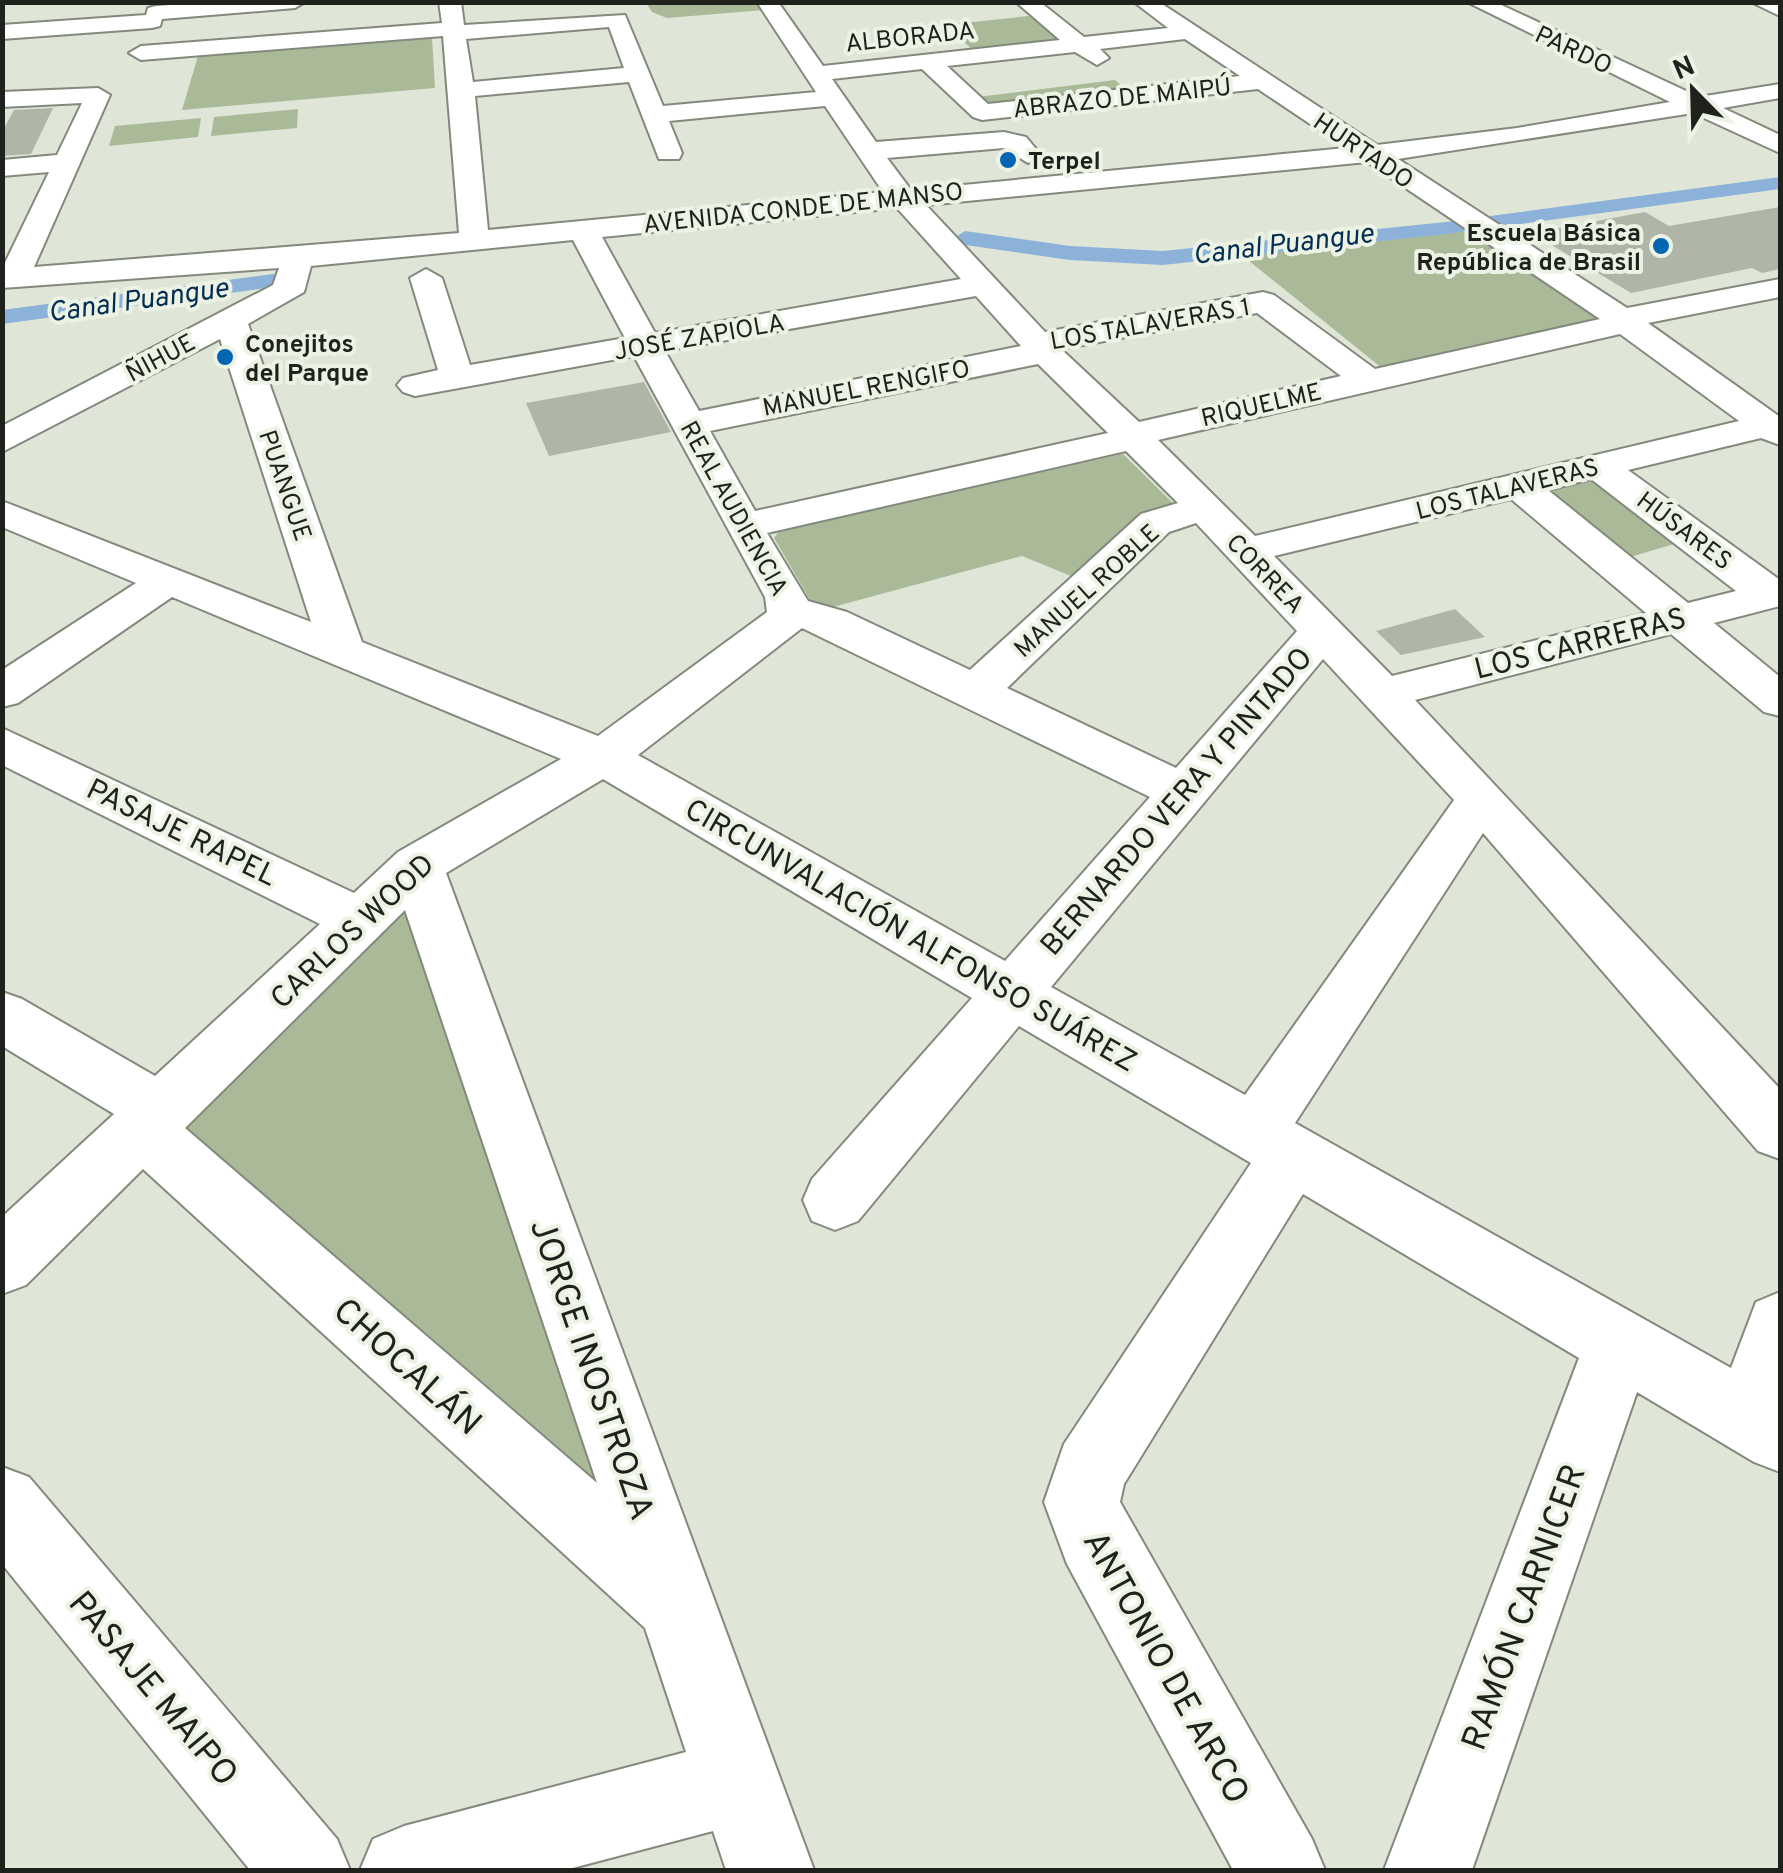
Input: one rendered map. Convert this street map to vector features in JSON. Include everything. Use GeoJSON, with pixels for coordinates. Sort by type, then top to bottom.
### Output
{"type":"FeatureCollection","features":[{"type":"Feature","properties":{"kind":"street"},"geometry":{"type":"LineString","coordinates":[[2,10],[100,2]]}},
{"type":"Feature","properties":{"kind":"street"},"geometry":{"type":"LineString","coordinates":[[2,80],[295,2]]}},
{"type":"Feature","properties":{"kind":"street"},"geometry":{"type":"LineString","coordinates":[[1026,2],[1142,94]]}},
{"type":"Feature","properties":{"kind":"street","name":"HURTADO"},"geometry":{"type":"LineString","coordinates":[[1144,2],[1626,322],[1774,430]]}},
{"type":"Feature","properties":{"kind":"street","name":"PARDO"},"geometry":{"type":"LineString","coordinates":[[1477,2],[1780,145]]}},
{"type":"Feature","properties":{"kind":"street"},"geometry":{"type":"LineString","coordinates":[[1761,2],[1780,10]]}},
{"type":"Feature","properties":{"kind":"street","name":"CORREA"},"geometry":{"type":"LineString","coordinates":[[776,5],[793,40],[868,151],[982,284],[1041,348],[1204,507],[1483,800],[1780,1132]]}},
{"type":"Feature","properties":{"kind":"street"},"geometry":{"type":"LineString","coordinates":[[2,55],[452,22],[617,20],[670,153]]}},
{"type":"Feature","properties":{"kind":"street"},"geometry":{"type":"LineString","coordinates":[[452,22],[462,90],[474,240]]}},
{"type":"Feature","properties":{"kind":"street"},"geometry":{"type":"LineString","coordinates":[[2,32],[137,47]]}},
{"type":"Feature","properties":{"kind":"street","name":"ALBORADA"},"geometry":{"type":"LineString","coordinates":[[816,74],[1188,32]]}},
{"type":"Feature","properties":{"kind":"street"},"geometry":{"type":"LineString","coordinates":[[793,40],[828,36]]}},
{"type":"Feature","properties":{"kind":"street","name":"ABRAZO DE MAIPÚ"},"geometry":{"type":"LineString","coordinates":[[928,62],[982,112],[1261,81]]}},
{"type":"Feature","properties":{"kind":"street"},"geometry":{"type":"LineString","coordinates":[[462,90],[638,74]]}},
{"type":"Feature","properties":{"kind":"street","name":"AVENIDA CONDE DE MANSO"},"geometry":{"type":"LineString","coordinates":[[6,283],[1368,154],[1518,136],[1780,91]]}},
{"type":"Feature","properties":{"kind":"street"},"geometry":{"type":"LineString","coordinates":[[2,100],[98,95],[71,162],[6,283]]}},
{"type":"Feature","properties":{"kind":"street"},"geometry":{"type":"LineString","coordinates":[[654,115],[833,98]]}},
{"type":"Feature","properties":{"kind":"street"},"geometry":{"type":"LineString","coordinates":[[868,151],[1014,141],[1062,181]]}},
{"type":"Feature","properties":{"kind":"street"},"geometry":{"type":"LineString","coordinates":[[965,144],[993,188]]}},
{"type":"Feature","properties":{"kind":"street"},"geometry":{"type":"LineString","coordinates":[[2,168],[71,162]]}},
{"type":"Feature","properties":{"kind":"street","name":"REAL AUDIENCIA"},"geometry":{"type":"LineString","coordinates":[[583,230],[743,526],[786,597],[790,616],[806,614],[832,622],[1184,793]]}},
{"type":"Feature","properties":{"kind":"street","name":"ÑIHUE"},"geometry":{"type":"LineString","coordinates":[[2,441],[293,285],[296,258]]}},
{"type":"Feature","properties":{"kind":"street"},"geometry":{"type":"LineString","coordinates":[[426,278],[457,377]]}},
{"type":"Feature","properties":{"kind":"street","name":"JOSÉ ZAPIOLA"},"geometry":{"type":"LineString","coordinates":[[415,385],[982,284]]}},
{"type":"Feature","properties":{"kind":"street","name":"RIQUELME"},"geometry":{"type":"LineString","coordinates":[[743,526],[1107,445],[1132,435],[1626,322],[1642,314],[1780,288]]}},
{"type":"Feature","properties":{"kind":"street","name":"LOS TALAVERAS 1"},"geometry":{"type":"LineString","coordinates":[[1041,348],[1263,302],[1368,380]]}},
{"type":"Feature","properties":{"kind":"street","name":"PUANGUE"},"geometry":{"type":"LineString","coordinates":[[230,320],[342,650]]}},
{"type":"Feature","properties":{"kind":"street","name":"MANUEL RENGIFO"},"geometry":{"type":"LineString","coordinates":[[688,424],[1041,348]]}},
{"type":"Feature","properties":{"kind":"street","name":"LOS TALAVERAS"},"geometry":{"type":"LineString","coordinates":[[1245,551],[1598,466],[1774,430]]}},
{"type":"Feature","properties":{"kind":"street","name":"HÚSARES"},"geometry":{"type":"LineString","coordinates":[[1598,466],[1775,595]]}},
{"type":"Feature","properties":{"kind":"street"},"geometry":{"type":"LineString","coordinates":[[1519,486],[1780,701]]}},
{"type":"Feature","properties":{"kind":"street","name":"MANUEL ROBLE"},"geometry":{"type":"LineString","coordinates":[[977,690],[1155,523],[1204,507]]}},
{"type":"Feature","properties":{"kind":"street","name":"CIRCUNVALACIÓN ALFONSO SUÁREZ"},"geometry":{"type":"LineString","coordinates":[[2,513],[603,757],[1765,1427]]}},
{"type":"Feature","properties":{"kind":"street"},"geometry":{"type":"LineString","coordinates":[[2,692],[169,580]]}},
{"type":"Feature","properties":{"kind":"street","name":"LOS CARRERAS"},"geometry":{"type":"LineString","coordinates":[[1380,694],[1775,595]]}},
{"type":"Feature","properties":{"kind":"street","name":"CARLOS WOOD"},"geometry":{"type":"LineString","coordinates":[[2,1262],[417,866],[462,836],[603,757],[758,644],[790,616]]}},
{"type":"Feature","properties":{"kind":"street","name":"BERNARDO VERA Y PINTADO"},"geometry":{"type":"LineString","coordinates":[[835,1200],[1322,631]]}},
{"type":"Feature","properties":{"kind":"street","name":"PASAJE RAPEL"},"geometry":{"type":"LineString","coordinates":[[2,744],[361,920]]}},
{"type":"Feature","properties":{"kind":"street","name":"ANTONIO DE ARCO"},"geometry":{"type":"LineString","coordinates":[[1281,1870],[1094,1537],[1082,1502],[1090,1470],[1273,1144],[1448,844],[1483,800]]}},
{"type":"Feature","properties":{"kind":"street","name":"JORGE INOSTROZA"},"geometry":{"type":"LineString","coordinates":[[417,866],[770,1870]]}},
{"type":"Feature","properties":{"kind":"street","name":"CHOCALÁN"},"geometry":{"type":"LineString","coordinates":[[2,1016],[152,1120],[675,1602]]}},
{"type":"Feature","properties":{"kind":"street"},"geometry":{"type":"LineString","coordinates":[[1765,1427],[1780,1326]]}},
{"type":"Feature","properties":{"kind":"street","name":"RAMÓN CARNICER"},"geometry":{"type":"LineString","coordinates":[[1428,1870],[1619,1343]]}},
{"type":"Feature","properties":{"kind":"street","name":"PASAJE MAIPO"},"geometry":{"type":"LineString","coordinates":[[2,1504],[306,1870]]}},
{"type":"Feature","properties":{"kind":"street"},"geometry":{"type":"LineString","coordinates":[[404,1870],[738,1781]]}},
{"type":"Feature","properties":{"kind":"green space"},"geometry":{"type":"Polygon","coordinates":[[[646,3],[758,3],[764,10],[667,18],[652,12],[646,3]]]}},
{"type":"Feature","properties":{"kind":"green space"},"geometry":{"type":"Polygon","coordinates":[[[1038,15],[1070,40],[974,51],[945,25],[1038,15]]]}},
{"type":"Feature","properties":{"kind":"green space"},"geometry":{"type":"Polygon","coordinates":[[[432,37],[435,88],[182,110],[198,56],[432,37]]]}},
{"type":"Feature","properties":{"kind":"green space"},"geometry":{"type":"Polygon","coordinates":[[[1115,80],[1130,93],[991,109],[977,97],[1115,80]]]}},
{"type":"Feature","properties":{"kind":"green space"},"geometry":{"type":"Polygon","coordinates":[[[298,109],[297,128],[211,136],[214,117],[298,109]]]}},
{"type":"Feature","properties":{"kind":"green space"},"geometry":{"type":"Polygon","coordinates":[[[201,118],[198,137],[109,146],[115,126],[201,118]]]}},
{"type":"Feature","properties":{"kind":"green space"},"geometry":{"type":"Polygon","coordinates":[[[1478,230],[1604,315],[1599,323],[1383,369],[1243,256],[1478,230]]]}},
{"type":"Feature","properties":{"kind":"green space"},"geometry":{"type":"Polygon","coordinates":[[[1123,454],[1180,510],[1083,581],[1022,556],[833,607],[813,605],[774,538],[780,530],[1123,454]]]}},
{"type":"Feature","properties":{"kind":"green space"},"geometry":{"type":"Polygon","coordinates":[[[1599,477],[1688,540],[1630,557],[1543,492],[1599,477]]]}},
{"type":"Feature","properties":{"kind":"green space"},"geometry":{"type":"Polygon","coordinates":[[[402,898],[612,1534],[161,1126],[402,898]]]}},
{"type":"Feature","properties":{"kind":"building"},"geometry":{"type":"Polygon","coordinates":[[[53,108],[31,154],[2,156],[2,132],[14,110],[53,108]]]}},
{"type":"Feature","properties":{"kind":"building","name":"Escuela Básica República de Brasil"},"geometry":{"type":"Polygon","coordinates":[[[1780,207],[1780,269],[1762,273],[1752,268],[1631,293],[1532,233],[1645,212],[1669,226],[1780,207]]]}},
{"type":"Feature","properties":{"kind":"building"},"geometry":{"type":"Polygon","coordinates":[[[644,382],[671,432],[549,456],[526,403],[644,382]]]}},
{"type":"Feature","properties":{"kind":"building"},"geometry":{"type":"Polygon","coordinates":[[[1455,609],[1485,637],[1401,655],[1376,631],[1455,609]]]}},
{"type":"Feature","properties":{"kind":"waterway","name":"Canal Puangue"},"geometry":{"type":"LineString","coordinates":[[965,238],[1070,253],[1163,258],[1446,228],[1780,183]]}},
{"type":"Feature","properties":{"kind":"waterway","name":"Canal Puangue"},"geometry":{"type":"LineString","coordinates":[[2,317],[273,281]]}},
{"type":"Feature","properties":{"kind":"place","name":"Terpel"},"geometry":{"type":"Point","coordinates":[1008,160]}},
{"type":"Feature","properties":{"kind":"place","name":"Escuela Básica República de Brasil"},"geometry":{"type":"Point","coordinates":[1661,246]}},
{"type":"Feature","properties":{"kind":"place","name":"Conejitos del Parque"},"geometry":{"type":"Point","coordinates":[225,357]}}]}
